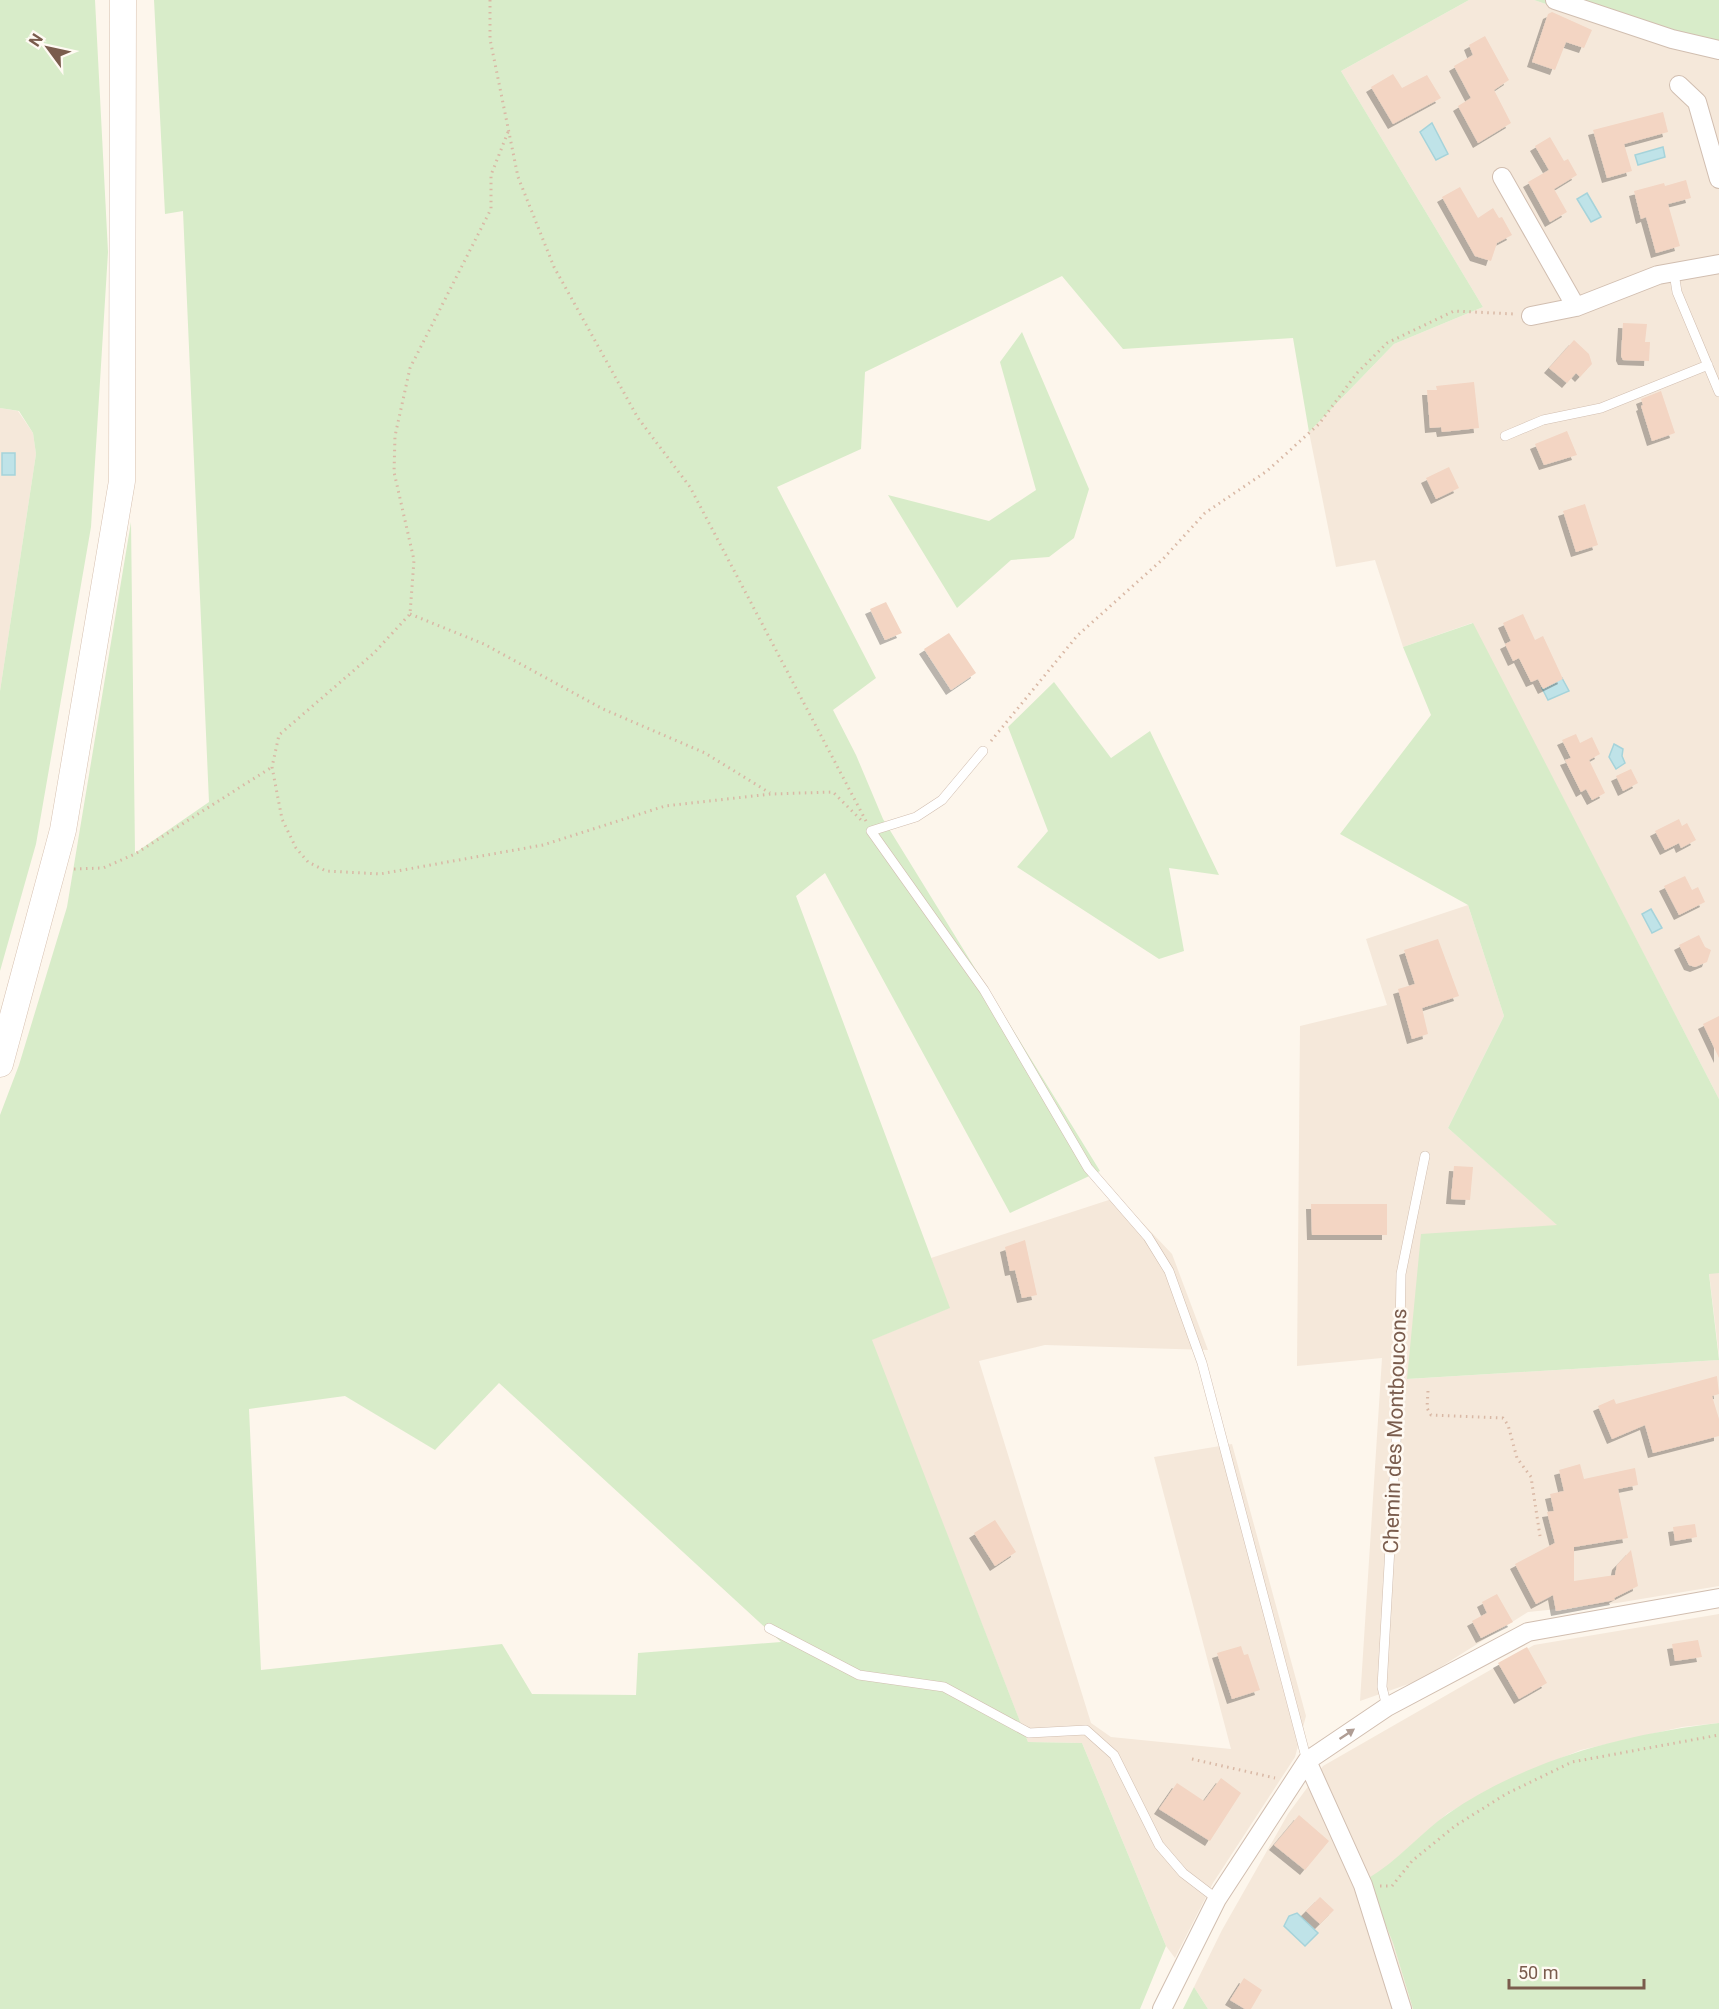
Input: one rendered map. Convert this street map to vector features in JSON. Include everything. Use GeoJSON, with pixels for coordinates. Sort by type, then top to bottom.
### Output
{"type":"FeatureCollection","features":[{"type":"Feature","properties":{"kind":"main road"},"geometry":{"type":"LineString","coordinates":[[0,1064],[63,830],[122,482],[123,0]]}},
{"type":"Feature","properties":{"kind":"street"},"geometry":{"type":"LineString","coordinates":[[1555,0],[1672,39],[1719,50]]}},
{"type":"Feature","properties":{"kind":"street"},"geometry":{"type":"LineString","coordinates":[[1679,85],[1697,102],[1719,179]]}},
{"type":"Feature","properties":{"kind":"street"},"geometry":{"type":"LineString","coordinates":[[1502,177],[1576,307]]}},
{"type":"Feature","properties":{"kind":"street"},"geometry":{"type":"LineString","coordinates":[[1531,316],[1576,307],[1658,275],[1719,264]]}},
{"type":"Feature","properties":{"kind":"street"},"geometry":{"type":"LineString","coordinates":[[1162,2009],[1217,1899],[1307,1761],[1387,1707],[1528,1632],[1719,1598]]}},
{"type":"Feature","properties":{"kind":"street"},"geometry":{"type":"LineString","coordinates":[[1307,1761],[1363,1885],[1401,2009]]}},
{"type":"Feature","properties":{"kind":"lane"},"geometry":{"type":"LineString","coordinates":[[1674,273],[1677,292],[1719,392]]}},
{"type":"Feature","properties":{"kind":"lane"},"geometry":{"type":"LineString","coordinates":[[1505,436],[1543,420],[1601,408],[1708,365]]}},
{"type":"Feature","properties":{"kind":"lane"},"geometry":{"type":"LineString","coordinates":[[983,751],[942,800],[916,817],[871,831],[984,990],[1088,1168],[1148,1237],[1169,1271],[1202,1364],[1307,1761]]}},
{"type":"Feature","properties":{"kind":"lane","name":"Chemin des Montboucons"},"geometry":{"type":"LineString","coordinates":[[1387,1707],[1382,1686],[1400,1390],[1401,1274],[1425,1156]]}},
{"type":"Feature","properties":{"kind":"lane"},"geometry":{"type":"LineString","coordinates":[[769,1628],[859,1675],[944,1687],[1029,1733],[1086,1730],[1114,1755],[1159,1845],[1183,1873],[1217,1899]]}},
{"type":"Feature","properties":{"kind":"path"},"geometry":{"type":"LineString","coordinates":[[490,0],[490,39],[518,177],[554,267],[638,418],[690,487],[871,831]]}},
{"type":"Feature","properties":{"kind":"path"},"geometry":{"type":"LineString","coordinates":[[508,132],[491,175],[491,208],[410,368],[395,436],[394,472],[414,560],[410,614],[374,652],[279,735],[272,767],[282,819],[296,848],[308,862],[326,871],[380,874],[543,845],[665,806],[771,794],[833,792],[871,831]]}},
{"type":"Feature","properties":{"kind":"path"},"geometry":{"type":"LineString","coordinates":[[983,751],[1077,636],[1163,559],[1205,513],[1267,471],[1319,424],[1357,373],[1387,343],[1454,311],[1501,312],[1531,316]]}},
{"type":"Feature","properties":{"kind":"path"},"geometry":{"type":"LineString","coordinates":[[410,614],[484,644],[603,709],[705,753],[771,794]]}},
{"type":"Feature","properties":{"kind":"path"},"geometry":{"type":"LineString","coordinates":[[53,870],[103,868],[135,854],[272,767]]}},
{"type":"Feature","properties":{"kind":"path"},"geometry":{"type":"LineString","coordinates":[[1428,1391],[1427,1408],[1431,1415],[1503,1418],[1508,1425],[1517,1458],[1532,1477],[1540,1536]]}},
{"type":"Feature","properties":{"kind":"path"},"geometry":{"type":"LineString","coordinates":[[1363,1885],[1392,1886],[1412,1861],[1455,1826],[1506,1794],[1572,1762],[1719,1735]]}},
{"type":"Feature","properties":{"kind":"path"},"geometry":{"type":"LineString","coordinates":[[1192,1759],[1293,1782]]}},
{"type":"Feature","properties":{"kind":"shaded area"},"geometry":{"type":"Polygon","coordinates":[[[1469,0],[1534,0],[1697,55],[1719,59],[1719,1099],[1472,623],[1403,647],[1375,560],[1336,567],[1309,432],[1394,344],[1483,307],[1341,71],[1469,0]]]}},
{"type":"Feature","properties":{"kind":"shaded area"},"geometry":{"type":"Polygon","coordinates":[[[0,408],[18,411],[33,433],[36,454],[0,691],[0,408]]]}},
{"type":"Feature","properties":{"kind":"shaded area"},"geometry":{"type":"Polygon","coordinates":[[[1468,905],[1504,1016],[1448,1128],[1558,1225],[1408,1379],[1719,1360],[1719,1586],[1617,1603],[1528,1612],[1420,1680],[1360,1701],[1382,1358],[1297,1366],[1300,1026],[1387,1005],[1366,939],[1468,905]]]}},
{"type":"Feature","properties":{"kind":"shaded area"},"geometry":{"type":"Polygon","coordinates":[[[1118,1197],[1172,1254],[1208,1350],[1045,1345],[979,1361],[1091,1723],[1111,1737],[1231,1749],[1154,1457],[1232,1444],[1306,1716],[1295,1757],[1213,1883],[1175,1958],[1166,1946],[1082,1743],[1028,1742],[871,1340],[949,1308],[931,1258],[1118,1197]]]}},
{"type":"Feature","properties":{"kind":"shaded area"},"geometry":{"type":"Polygon","coordinates":[[[1709,1273],[1719,1273],[1719,1356],[1709,1273]]]}},
{"type":"Feature","properties":{"kind":"shaded area"},"geometry":{"type":"Polygon","coordinates":[[[1719,1614],[1719,1723],[1682,1727],[1581,1750],[1516,1776],[1448,1813],[1383,1870],[1367,1879],[1393,1943],[1413,2009],[1208,2009],[1194,1987],[1222,1930],[1288,1814],[1323,1766],[1534,1645],[1719,1614]]]}},
{"type":"Feature","properties":{"kind":"green space"},"geometry":{"type":"Polygon","coordinates":[[[0,0],[95,0],[108,252],[91,527],[36,844],[0,971],[0,691],[36,454],[33,433],[19,411],[0,408],[0,0]]]}},
{"type":"Feature","properties":{"kind":"green space"},"geometry":{"type":"Polygon","coordinates":[[[154,0],[1469,0],[1341,71],[1483,307],[1394,344],[1309,432],[1293,338],[1123,349],[1062,276],[865,372],[861,449],[777,487],[876,678],[833,710],[856,755],[883,819],[1100,1171],[1010,1213],[825,873],[796,896],[950,1308],[872,1340],[1028,1742],[1082,1743],[1166,1946],[1140,2009],[0,2009],[0,1115],[19,1065],[67,907],[131,522],[135,853],[209,802],[183,211],[165,214],[154,0]],[[499,1383],[435,1450],[345,1396],[249,1409],[261,1670],[502,1644],[532,1694],[636,1695],[638,1653],[781,1642],[499,1383]]]}},
{"type":"Feature","properties":{"kind":"green space"},"geometry":{"type":"Polygon","coordinates":[[[1534,0],[1719,0],[1719,59],[1697,55],[1534,0]]]}},
{"type":"Feature","properties":{"kind":"green space"},"geometry":{"type":"Polygon","coordinates":[[[1022,332],[1089,489],[1074,538],[1049,557],[1011,560],[957,608],[888,495],[989,521],[1036,490],[1000,362],[1022,332]]]}},
{"type":"Feature","properties":{"kind":"green space"},"geometry":{"type":"Polygon","coordinates":[[[1473,623],[1719,1099],[1719,1273],[1709,1274],[1719,1360],[1407,1379],[1421,1234],[1557,1225],[1448,1128],[1504,1016],[1468,905],[1340,834],[1431,715],[1403,647],[1473,623]]]}},
{"type":"Feature","properties":{"kind":"green space"},"geometry":{"type":"Polygon","coordinates":[[[1054,682],[1111,758],[1150,731],[1219,875],[1169,868],[1184,951],[1159,959],[1017,867],[1048,831],[1008,727],[1054,682]]]}},
{"type":"Feature","properties":{"kind":"green space"},"geometry":{"type":"Polygon","coordinates":[[[1719,1723],[1719,2009],[1413,2009],[1393,1943],[1367,1879],[1389,1864],[1449,1813],[1511,1778],[1578,1752],[1613,1742],[1719,1723]]]}},
{"type":"Feature","properties":{"kind":"green space"},"geometry":{"type":"Polygon","coordinates":[[[1194,1987],[1208,2009],[1183,2009],[1194,1987]]]}},
{"type":"Feature","properties":{"kind":"water"},"geometry":{"type":"Polygon","coordinates":[[[1432,123],[1448,154],[1436,160],[1420,132],[1432,123]]]}},
{"type":"Feature","properties":{"kind":"water"},"geometry":{"type":"Polygon","coordinates":[[[1663,147],[1665,157],[1638,165],[1635,155],[1663,147]]]}},
{"type":"Feature","properties":{"kind":"water"},"geometry":{"type":"Polygon","coordinates":[[[1587,193],[1601,217],[1591,222],[1577,199],[1587,193]]]}},
{"type":"Feature","properties":{"kind":"water"},"geometry":{"type":"Polygon","coordinates":[[[2,453],[15,453],[15,475],[2,475],[2,453]]]}},
{"type":"Feature","properties":{"kind":"water"},"geometry":{"type":"Polygon","coordinates":[[[1562,678],[1569,691],[1548,700],[1542,688],[1562,678]]]}},
{"type":"Feature","properties":{"kind":"water"},"geometry":{"type":"Polygon","coordinates":[[[1614,744],[1623,749],[1622,756],[1625,763],[1616,769],[1609,757],[1614,744]]]}},
{"type":"Feature","properties":{"kind":"water"},"geometry":{"type":"Polygon","coordinates":[[[1651,909],[1662,928],[1652,933],[1642,914],[1651,909]]]}},
{"type":"Feature","properties":{"kind":"water"},"geometry":{"type":"Polygon","coordinates":[[[1297,1913],[1318,1933],[1305,1946],[1284,1926],[1289,1916],[1297,1913]]]}},
{"type":"Feature","properties":{"kind":"building"},"geometry":{"type":"Polygon","coordinates":[[[1552,12],[1592,30],[1584,48],[1566,42],[1555,70],[1532,62],[1548,14],[1552,12]]]}},
{"type":"Feature","properties":{"kind":"building"},"geometry":{"type":"Polygon","coordinates":[[[1485,36],[1509,80],[1494,90],[1511,123],[1478,143],[1458,106],[1471,98],[1454,66],[1473,55],[1469,45],[1485,36]]]}},
{"type":"Feature","properties":{"kind":"building"},"geometry":{"type":"Polygon","coordinates":[[[1393,74],[1402,88],[1427,75],[1441,98],[1393,124],[1371,87],[1393,74]]]}},
{"type":"Feature","properties":{"kind":"building"},"geometry":{"type":"Polygon","coordinates":[[[1663,112],[1668,132],[1624,144],[1632,171],[1607,178],[1593,130],[1663,112]]]}},
{"type":"Feature","properties":{"kind":"building"},"geometry":{"type":"Polygon","coordinates":[[[1550,137],[1564,161],[1568,159],[1577,175],[1554,189],[1567,212],[1550,222],[1528,182],[1549,170],[1535,146],[1550,137]]]}},
{"type":"Feature","properties":{"kind":"building"},"geometry":{"type":"Polygon","coordinates":[[[1686,180],[1691,198],[1668,204],[1680,246],[1656,253],[1646,217],[1641,219],[1634,191],[1686,180]]]}},
{"type":"Feature","properties":{"kind":"building"},"geometry":{"type":"Polygon","coordinates":[[[1460,187],[1478,218],[1493,208],[1499,218],[1502,217],[1512,235],[1497,243],[1491,261],[1475,256],[1442,197],[1460,187]]]}},
{"type":"Feature","properties":{"kind":"building"},"geometry":{"type":"Polygon","coordinates":[[[1623,323],[1647,324],[1645,342],[1650,342],[1649,361],[1623,360],[1621,356],[1623,323]]]}},
{"type":"Feature","properties":{"kind":"building"},"geometry":{"type":"Polygon","coordinates":[[[1574,340],[1589,354],[1592,364],[1580,377],[1576,373],[1567,383],[1549,368],[1574,340]]]}},
{"type":"Feature","properties":{"kind":"building"},"geometry":{"type":"Polygon","coordinates":[[[1474,382],[1479,428],[1442,432],[1441,427],[1430,428],[1427,390],[1437,390],[1436,386],[1474,382]]]}},
{"type":"Feature","properties":{"kind":"building"},"geometry":{"type":"Polygon","coordinates":[[[1661,391],[1675,433],[1652,441],[1641,399],[1661,391]]]}},
{"type":"Feature","properties":{"kind":"building"},"geometry":{"type":"Polygon","coordinates":[[[1567,431],[1577,455],[1544,465],[1535,444],[1567,431]]]}},
{"type":"Feature","properties":{"kind":"building"},"geometry":{"type":"Polygon","coordinates":[[[1449,467],[1459,488],[1436,499],[1426,478],[1449,467]]]}},
{"type":"Feature","properties":{"kind":"building"},"geometry":{"type":"Polygon","coordinates":[[[1585,504],[1598,545],[1576,552],[1563,511],[1585,504]]]}},
{"type":"Feature","properties":{"kind":"building"},"geometry":{"type":"Polygon","coordinates":[[[886,602],[902,633],[885,640],[870,609],[886,602]]]}},
{"type":"Feature","properties":{"kind":"building"},"geometry":{"type":"Polygon","coordinates":[[[1523,614],[1535,640],[1543,636],[1563,679],[1543,689],[1538,679],[1531,682],[1519,658],[1513,661],[1505,644],[1511,641],[1503,623],[1523,614]]]}},
{"type":"Feature","properties":{"kind":"building"},"geometry":{"type":"Polygon","coordinates":[[[949,633],[976,673],[951,690],[924,649],[949,633]]]}},
{"type":"Feature","properties":{"kind":"building"},"geometry":{"type":"Polygon","coordinates":[[[1576,734],[1580,743],[1592,737],[1600,754],[1589,760],[1605,793],[1592,800],[1586,789],[1581,792],[1565,760],[1571,758],[1562,740],[1576,734]]]}},
{"type":"Feature","properties":{"kind":"building"},"geometry":{"type":"Polygon","coordinates":[[[1631,769],[1638,783],[1623,791],[1616,776],[1631,769]]]}},
{"type":"Feature","properties":{"kind":"building"},"geometry":{"type":"Polygon","coordinates":[[[1679,819],[1682,826],[1687,823],[1696,840],[1681,848],[1679,843],[1665,850],[1655,831],[1679,819]]]}},
{"type":"Feature","properties":{"kind":"building"},"geometry":{"type":"Polygon","coordinates":[[[1685,876],[1692,890],[1698,887],[1705,902],[1679,915],[1664,886],[1685,876]]]}},
{"type":"Feature","properties":{"kind":"building"},"geometry":{"type":"Polygon","coordinates":[[[1699,935],[1705,947],[1711,950],[1707,962],[1695,967],[1689,965],[1679,945],[1699,935]]]}},
{"type":"Feature","properties":{"kind":"building"},"geometry":{"type":"Polygon","coordinates":[[[1438,939],[1459,996],[1422,1008],[1428,1034],[1412,1039],[1398,989],[1415,984],[1404,950],[1438,939]]]}},
{"type":"Feature","properties":{"kind":"building"},"geometry":{"type":"Polygon","coordinates":[[[1719,1016],[1719,1058],[1703,1024],[1719,1016]]]}},
{"type":"Feature","properties":{"kind":"building"},"geometry":{"type":"Polygon","coordinates":[[[1454,1166],[1473,1167],[1470,1200],[1451,1199],[1454,1166]]]}},
{"type":"Feature","properties":{"kind":"building"},"geometry":{"type":"Polygon","coordinates":[[[1311,1204],[1387,1204],[1387,1235],[1312,1235],[1311,1204]]]}},
{"type":"Feature","properties":{"kind":"building"},"geometry":{"type":"Polygon","coordinates":[[[1025,1240],[1037,1295],[1022,1298],[1015,1270],[1010,1271],[1005,1247],[1025,1240]]]}},
{"type":"Feature","properties":{"kind":"building"},"geometry":{"type":"Polygon","coordinates":[[[1717,1376],[1719,1394],[1712,1396],[1719,1419],[1719,1436],[1653,1453],[1645,1425],[1612,1439],[1598,1406],[1614,1399],[1616,1404],[1717,1376]]]}},
{"type":"Feature","properties":{"kind":"building"},"geometry":{"type":"Polygon","coordinates":[[[1580,1464],[1584,1479],[1635,1468],[1638,1485],[1618,1489],[1628,1538],[1574,1547],[1574,1581],[1615,1575],[1617,1565],[1631,1550],[1638,1586],[1614,1598],[1615,1600],[1556,1611],[1553,1595],[1536,1604],[1515,1564],[1555,1543],[1547,1512],[1554,1511],[1550,1494],[1564,1491],[1559,1470],[1580,1464]]]}},
{"type":"Feature","properties":{"kind":"building"},"geometry":{"type":"Polygon","coordinates":[[[995,1520],[1016,1552],[995,1566],[974,1533],[995,1520]]]}},
{"type":"Feature","properties":{"kind":"building"},"geometry":{"type":"Polygon","coordinates":[[[1695,1524],[1697,1537],[1675,1541],[1673,1527],[1695,1524]]]}},
{"type":"Feature","properties":{"kind":"building"},"geometry":{"type":"Polygon","coordinates":[[[1497,1594],[1513,1622],[1481,1638],[1472,1621],[1487,1613],[1482,1602],[1497,1594]]]}},
{"type":"Feature","properties":{"kind":"building"},"geometry":{"type":"Polygon","coordinates":[[[1698,1640],[1702,1657],[1675,1661],[1672,1644],[1698,1640]]]}},
{"type":"Feature","properties":{"kind":"building"},"geometry":{"type":"Polygon","coordinates":[[[1241,1646],[1244,1655],[1248,1654],[1260,1690],[1232,1699],[1217,1653],[1241,1646]]]}},
{"type":"Feature","properties":{"kind":"building"},"geometry":{"type":"Polygon","coordinates":[[[1527,1647],[1547,1683],[1519,1699],[1498,1663],[1527,1647]]]}},
{"type":"Feature","properties":{"kind":"building"},"geometry":{"type":"Polygon","coordinates":[[[1221,1778],[1241,1793],[1210,1841],[1159,1809],[1177,1783],[1204,1801],[1221,1778]]]}},
{"type":"Feature","properties":{"kind":"building"},"geometry":{"type":"Polygon","coordinates":[[[1299,1815],[1329,1841],[1305,1870],[1274,1845],[1299,1815]]]}},
{"type":"Feature","properties":{"kind":"building"},"geometry":{"type":"Polygon","coordinates":[[[1320,1897],[1334,1910],[1320,1924],[1306,1911],[1320,1897]]]}},
{"type":"Feature","properties":{"kind":"building"},"geometry":{"type":"Polygon","coordinates":[[[1244,1978],[1262,1990],[1251,2009],[1245,2009],[1230,2000],[1244,1978]]]}}]}
